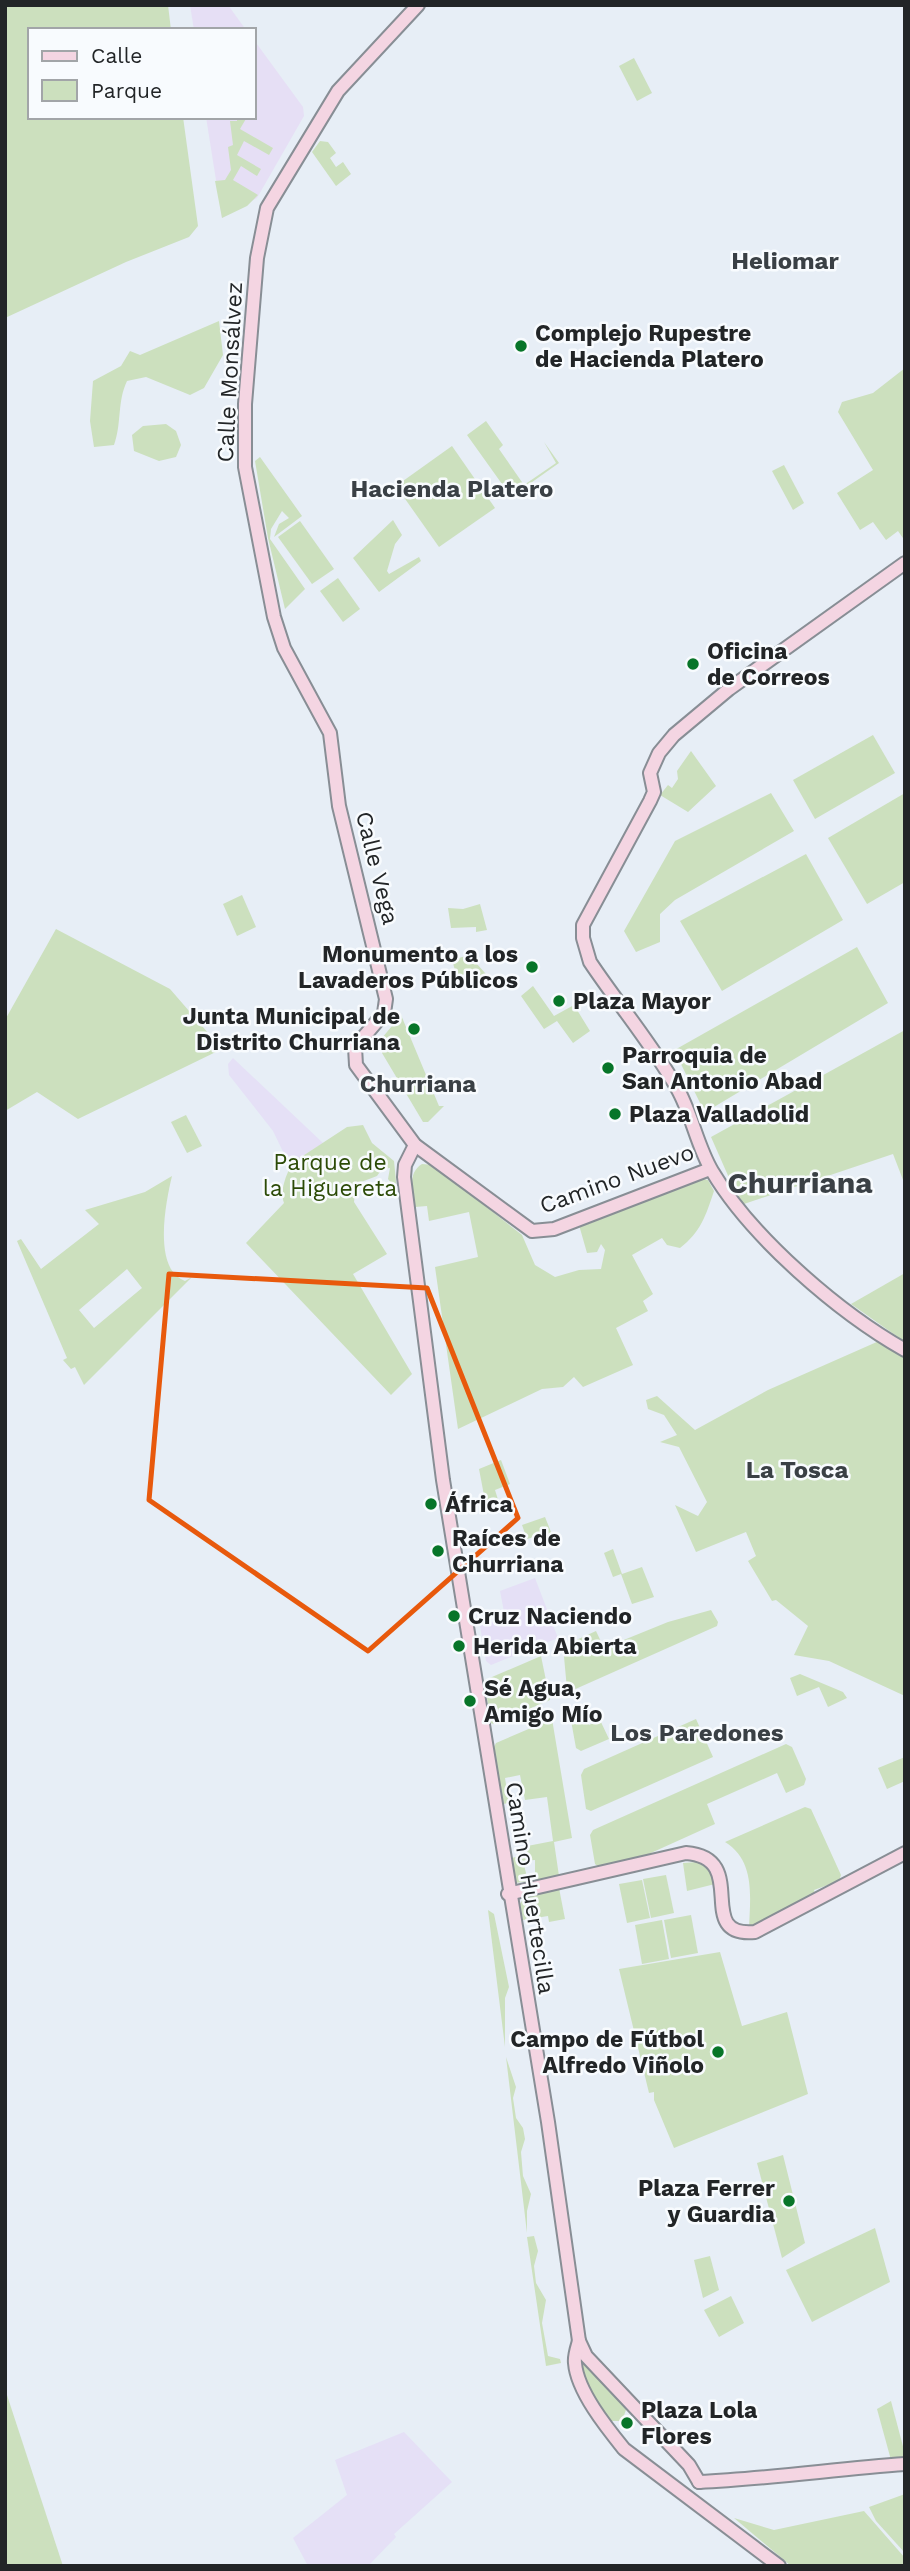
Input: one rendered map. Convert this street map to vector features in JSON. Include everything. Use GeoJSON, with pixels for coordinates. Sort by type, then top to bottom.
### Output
{"type":"FeatureCollection","features":[{"type":"Feature","properties":{"kind":"street","name":"Calle Monsálvez"},"geometry":{"type":"LineString","coordinates":[[330,733],[284,648],[274,617],[245,467],[249,348],[257,258],[268,208],[338,91],[418,5]]}},
{"type":"Feature","properties":{"kind":"street","name":"Camino Nuevo"},"geometry":{"type":"LineString","coordinates":[[356,1065],[412,1149],[532,1231],[554,1229],[710,1169],[678,1089],[590,962],[583,925],[650,801],[654,792],[649,773],[659,753],[674,736],[729,689],[905,563]]}},
{"type":"Feature","properties":{"kind":"street","name":"Calle Vega"},"geometry":{"type":"LineString","coordinates":[[330,733],[339,806],[386,999],[384,1013],[355,1047],[356,1065]]}},
{"type":"Feature","properties":{"kind":"street","name":"Camino Huertecilla"},"geometry":{"type":"LineString","coordinates":[[412,1149],[404,1177],[438,1443],[508,1894],[548,2122],[579,2340]]}},
{"type":"Feature","properties":{"kind":"street"},"geometry":{"type":"LineString","coordinates":[[710,1169],[754,1231],[853,1316],[905,1350]]}},
{"type":"Feature","properties":{"kind":"street"},"geometry":{"type":"LineString","coordinates":[[508,1894],[686,1853],[697,1854],[717,1866],[722,1878],[722,1912],[726,1925],[741,1934],[755,1933],[905,1853]]}},
{"type":"Feature","properties":{"kind":"street"},"geometry":{"type":"LineString","coordinates":[[579,2340],[586,2356],[689,2465],[699,2482]]}},
{"type":"Feature","properties":{"kind":"street"},"geometry":{"type":"LineString","coordinates":[[579,2340],[574,2361],[577,2373],[605,2426],[624,2449],[779,2566]]}},
{"type":"Feature","properties":{"kind":"street"},"geometry":{"type":"LineString","coordinates":[[686,2496],[699,2482],[771,2479],[826,2470],[905,2464]]}},
{"type":"Feature","properties":{"kind":"highlighted area"},"geometry":{"type":"Polygon","coordinates":[[[169,1274],[427,1288],[518,1518],[368,1651],[149,1500],[169,1274]]]}},
{"type":"Feature","properties":{"kind":"shaded area"},"geometry":{"type":"Polygon","coordinates":[[[190,5],[228,5],[245,28],[194,28],[190,5]]]}},
{"type":"Feature","properties":{"kind":"shaded area"},"geometry":{"type":"Polygon","coordinates":[[[256,43],[303,107],[304,116],[257,198],[222,218],[206,119],[256,119],[256,43]]]}},
{"type":"Feature","properties":{"kind":"shaded area"},"geometry":{"type":"Polygon","coordinates":[[[233,1058],[323,1143],[292,1163],[288,1162],[273,1131],[229,1075],[228,1064],[233,1058]]]}},
{"type":"Feature","properties":{"kind":"shaded area"},"geometry":{"type":"Polygon","coordinates":[[[535,1578],[558,1638],[491,1665],[486,1661],[480,1626],[505,1617],[500,1591],[535,1578]]]}},
{"type":"Feature","properties":{"kind":"shaded area"},"geometry":{"type":"Polygon","coordinates":[[[404,2432],[452,2482],[394,2534],[396,2537],[368,2566],[308,2566],[293,2538],[347,2495],[335,2460],[404,2432]]]}},
{"type":"Feature","properties":{"kind":"green space"},"geometry":{"type":"Polygon","coordinates":[[[5,5],[168,5],[171,28],[28,28],[28,119],[183,119],[198,226],[189,237],[126,262],[5,318],[5,5]]]}},
{"type":"Feature","properties":{"kind":"green space"},"geometry":{"type":"Polygon","coordinates":[[[634,58],[652,93],[637,101],[619,66],[634,58]]]}},
{"type":"Feature","properties":{"kind":"green space"},"geometry":{"type":"Polygon","coordinates":[[[246,119],[240,129],[273,148],[269,155],[244,141],[237,155],[261,169],[257,176],[241,166],[233,180],[258,195],[247,206],[222,218],[215,181],[225,180],[231,170],[228,147],[233,145],[230,121],[246,119]]]}},
{"type":"Feature","properties":{"kind":"green space"},"geometry":{"type":"Polygon","coordinates":[[[320,141],[328,142],[336,153],[330,158],[336,167],[343,162],[351,174],[336,186],[312,152],[320,141]]]}},
{"type":"Feature","properties":{"kind":"green space"},"geometry":{"type":"Polygon","coordinates":[[[219,321],[223,355],[204,388],[190,395],[146,377],[127,381],[114,445],[94,447],[90,421],[93,381],[121,366],[130,351],[140,355],[219,321]]]}},
{"type":"Feature","properties":{"kind":"green space"},"geometry":{"type":"Polygon","coordinates":[[[905,368],[905,541],[898,531],[886,540],[873,522],[860,530],[837,493],[873,470],[838,412],[842,402],[873,393],[905,368]]]}},
{"type":"Feature","properties":{"kind":"green space"},"geometry":{"type":"Polygon","coordinates":[[[486,421],[503,445],[499,449],[524,485],[556,463],[544,442],[559,463],[511,497],[507,492],[511,488],[506,482],[502,484],[467,435],[486,421]]]}},
{"type":"Feature","properties":{"kind":"green space"},"geometry":{"type":"Polygon","coordinates":[[[166,424],[176,431],[181,445],[176,457],[159,461],[134,451],[132,435],[143,426],[166,424]]]}},
{"type":"Feature","properties":{"kind":"green space"},"geometry":{"type":"Polygon","coordinates":[[[452,446],[495,508],[439,547],[396,486],[452,446]]]}},
{"type":"Feature","properties":{"kind":"green space"},"geometry":{"type":"Polygon","coordinates":[[[260,457],[302,516],[274,537],[279,524],[289,518],[282,511],[271,529],[270,539],[305,589],[285,609],[268,538],[255,461],[260,457]]]}},
{"type":"Feature","properties":{"kind":"green space"},"geometry":{"type":"Polygon","coordinates":[[[784,465],[804,503],[793,510],[772,471],[784,465]]]}},
{"type":"Feature","properties":{"kind":"green space"},"geometry":{"type":"Polygon","coordinates":[[[393,520],[402,535],[395,544],[387,571],[389,574],[419,557],[421,561],[379,592],[353,558],[393,520]]]}},
{"type":"Feature","properties":{"kind":"green space"},"geometry":{"type":"Polygon","coordinates":[[[300,521],[334,569],[312,584],[278,537],[300,521]]]}},
{"type":"Feature","properties":{"kind":"green space"},"geometry":{"type":"Polygon","coordinates":[[[338,578],[360,609],[343,622],[320,591],[338,578]]]}},
{"type":"Feature","properties":{"kind":"green space"},"geometry":{"type":"Polygon","coordinates":[[[873,735],[895,773],[815,819],[793,780],[873,735]]]}},
{"type":"Feature","properties":{"kind":"green space"},"geometry":{"type":"Polygon","coordinates":[[[691,751],[716,786],[688,812],[660,795],[668,785],[672,788],[678,779],[677,771],[691,751]]]}},
{"type":"Feature","properties":{"kind":"green space"},"geometry":{"type":"Polygon","coordinates":[[[771,793],[794,831],[675,900],[660,914],[660,942],[636,952],[624,931],[675,841],[771,793]]]}},
{"type":"Feature","properties":{"kind":"green space"},"geometry":{"type":"Polygon","coordinates":[[[905,793],[905,882],[867,904],[828,838],[905,793]]]}},
{"type":"Feature","properties":{"kind":"green space"},"geometry":{"type":"Polygon","coordinates":[[[806,854],[843,920],[722,991],[680,921],[806,854]]]}},
{"type":"Feature","properties":{"kind":"green space"},"geometry":{"type":"Polygon","coordinates":[[[242,895],[256,927],[237,936],[223,904],[242,895]]]}},
{"type":"Feature","properties":{"kind":"green space"},"geometry":{"type":"Polygon","coordinates":[[[480,904],[487,930],[476,932],[476,927],[451,928],[448,908],[463,909],[480,904]]]}},
{"type":"Feature","properties":{"kind":"green space"},"geometry":{"type":"Polygon","coordinates":[[[56,929],[170,989],[222,1049],[78,1119],[37,1092],[5,1111],[5,1020],[56,929]]]}},
{"type":"Feature","properties":{"kind":"green space"},"geometry":{"type":"Polygon","coordinates":[[[857,947],[888,1003],[709,1110],[702,1107],[680,1062],[671,1052],[857,947]]]}},
{"type":"Feature","properties":{"kind":"green space"},"geometry":{"type":"Polygon","coordinates":[[[469,955],[493,982],[488,986],[476,970],[457,977],[452,960],[469,955]]]}},
{"type":"Feature","properties":{"kind":"green space"},"geometry":{"type":"Polygon","coordinates":[[[533,986],[554,1016],[574,1005],[590,1031],[573,1043],[557,1021],[544,1029],[521,996],[533,986]]]}},
{"type":"Feature","properties":{"kind":"green space"},"geometry":{"type":"Polygon","coordinates":[[[401,1015],[439,1106],[444,1106],[428,1122],[423,1122],[382,1053],[382,1038],[401,1015]]]}},
{"type":"Feature","properties":{"kind":"green space"},"geometry":{"type":"Polygon","coordinates":[[[905,1030],[905,1185],[893,1154],[741,1205],[711,1137],[905,1030]]]}},
{"type":"Feature","properties":{"kind":"green space"},"geometry":{"type":"Polygon","coordinates":[[[186,1115],[202,1146],[187,1153],[171,1122],[186,1115]]]}},
{"type":"Feature","properties":{"kind":"green space","name":"Parque de la Higuereta"},"geometry":{"type":"Polygon","coordinates":[[[363,1125],[372,1143],[394,1161],[397,1191],[388,1179],[390,1168],[382,1169],[377,1176],[356,1184],[354,1202],[387,1254],[353,1274],[412,1374],[391,1395],[246,1243],[284,1203],[283,1188],[292,1163],[347,1127],[363,1125]]]}},
{"type":"Feature","properties":{"kind":"green space"},"geometry":{"type":"Polygon","coordinates":[[[422,1164],[433,1165],[522,1235],[535,1265],[555,1277],[579,1270],[601,1269],[605,1250],[601,1244],[597,1252],[587,1253],[579,1225],[701,1179],[708,1180],[714,1191],[698,1229],[680,1248],[667,1245],[662,1238],[632,1255],[653,1294],[643,1301],[648,1311],[616,1328],[633,1365],[583,1387],[574,1377],[563,1387],[542,1389],[458,1429],[435,1267],[478,1257],[469,1212],[429,1221],[427,1206],[415,1207],[413,1177],[422,1164]]]}},
{"type":"Feature","properties":{"kind":"green space"},"geometry":{"type":"Polygon","coordinates":[[[172,1176],[165,1217],[165,1249],[168,1263],[175,1274],[185,1281],[192,1277],[84,1385],[75,1367],[71,1369],[63,1360],[67,1358],[17,1241],[21,1239],[41,1269],[99,1224],[85,1210],[145,1192],[172,1176]],[[127,1269],[79,1310],[94,1328],[142,1288],[127,1269]]]}},
{"type":"Feature","properties":{"kind":"green space"},"geometry":{"type":"Polygon","coordinates":[[[905,1273],[905,1342],[851,1304],[905,1273]]]}},
{"type":"Feature","properties":{"kind":"green space"},"geometry":{"type":"Polygon","coordinates":[[[879,1341],[905,1357],[905,1696],[829,1661],[794,1655],[808,1626],[776,1600],[772,1601],[748,1561],[756,1556],[746,1532],[696,1552],[675,1505],[698,1516],[707,1502],[679,1447],[660,1442],[677,1435],[664,1415],[648,1409],[646,1400],[657,1396],[695,1430],[768,1390],[879,1341]]]}},
{"type":"Feature","properties":{"kind":"green space"},"geometry":{"type":"Polygon","coordinates":[[[501,1460],[510,1484],[495,1490],[500,1506],[487,1511],[479,1469],[501,1460]]]}},
{"type":"Feature","properties":{"kind":"green space"},"geometry":{"type":"Polygon","coordinates":[[[545,1517],[553,1537],[536,1543],[534,1537],[527,1539],[522,1525],[545,1517]]]}},
{"type":"Feature","properties":{"kind":"green space"},"geometry":{"type":"Polygon","coordinates":[[[613,1549],[622,1574],[642,1567],[654,1597],[632,1604],[621,1574],[613,1577],[604,1553],[613,1549]]]}},
{"type":"Feature","properties":{"kind":"green space"},"geometry":{"type":"Polygon","coordinates":[[[711,1610],[718,1622],[717,1626],[571,1691],[567,1689],[563,1646],[596,1631],[604,1648],[668,1622],[711,1610]]]}},
{"type":"Feature","properties":{"kind":"green space"},"geometry":{"type":"Polygon","coordinates":[[[541,1656],[550,1700],[494,1724],[490,1723],[485,1680],[541,1656]]]}},
{"type":"Feature","properties":{"kind":"green space"},"geometry":{"type":"Polygon","coordinates":[[[800,1674],[843,1692],[847,1698],[828,1707],[819,1687],[797,1696],[790,1678],[800,1674]]]}},
{"type":"Feature","properties":{"kind":"green space"},"geometry":{"type":"Polygon","coordinates":[[[581,1706],[589,1725],[600,1720],[609,1739],[581,1751],[576,1748],[570,1715],[581,1706]]]}},
{"type":"Feature","properties":{"kind":"green space"},"geometry":{"type":"Polygon","coordinates":[[[552,1719],[572,1838],[554,1842],[559,1876],[535,1880],[535,1860],[523,1861],[528,1881],[516,1883],[512,1858],[519,1856],[517,1848],[553,1841],[547,1797],[525,1800],[520,1775],[505,1778],[509,1803],[503,1804],[494,1747],[496,1743],[552,1719]]]}},
{"type":"Feature","properties":{"kind":"green space"},"geometry":{"type":"Polygon","coordinates":[[[696,1719],[713,1757],[591,1811],[586,1809],[581,1775],[584,1769],[696,1719]]]}},
{"type":"Feature","properties":{"kind":"green space"},"geometry":{"type":"Polygon","coordinates":[[[786,1744],[792,1747],[806,1779],[804,1785],[786,1793],[777,1773],[707,1804],[715,1824],[631,1862],[600,1868],[595,1864],[590,1835],[593,1830],[786,1744]]]}},
{"type":"Feature","properties":{"kind":"green space"},"geometry":{"type":"Polygon","coordinates":[[[905,1757],[905,1781],[887,1789],[878,1768],[905,1757]]]}},
{"type":"Feature","properties":{"kind":"green space"},"geometry":{"type":"Polygon","coordinates":[[[805,1807],[811,1809],[841,1875],[839,1881],[814,1890],[815,1894],[749,1929],[750,1893],[746,1870],[742,1859],[725,1842],[805,1807]]]}},
{"type":"Feature","properties":{"kind":"green space"},"geometry":{"type":"Polygon","coordinates":[[[697,1862],[711,1870],[715,1884],[687,1891],[683,1863],[697,1862]]]}},
{"type":"Feature","properties":{"kind":"green space"},"geometry":{"type":"Polygon","coordinates":[[[666,1875],[674,1913],[651,1918],[643,1879],[666,1875]]]}},
{"type":"Feature","properties":{"kind":"green space"},"geometry":{"type":"Polygon","coordinates":[[[642,1880],[650,1918],[627,1923],[619,1884],[642,1880]]]}},
{"type":"Feature","properties":{"kind":"green space"},"geometry":{"type":"Polygon","coordinates":[[[559,1888],[565,1919],[549,1922],[548,1916],[523,1920],[520,1904],[525,1896],[559,1888]]]}},
{"type":"Feature","properties":{"kind":"green space"},"geometry":{"type":"Polygon","coordinates":[[[488,1910],[494,1914],[509,1987],[505,1998],[505,2047],[488,1910]]]}},
{"type":"Feature","properties":{"kind":"green space"},"geometry":{"type":"Polygon","coordinates":[[[691,1915],[698,1953],[671,1958],[664,1920],[691,1915]]]}},
{"type":"Feature","properties":{"kind":"green space"},"geometry":{"type":"Polygon","coordinates":[[[662,1920],[669,1959],[642,1964],[635,1925],[662,1920]]]}},
{"type":"Feature","properties":{"kind":"green space","name":"Campo de Fútbol Alfredo Viñolo"},"geometry":{"type":"Polygon","coordinates":[[[720,1952],[742,2026],[787,2012],[808,2094],[674,2148],[654,2100],[654,2092],[649,2093],[619,1969],[720,1952]]]}},
{"type":"Feature","properties":{"kind":"green space"},"geometry":{"type":"Polygon","coordinates":[[[506,2057],[516,2087],[513,2098],[516,2118],[523,2128],[525,2139],[521,2152],[523,2176],[531,2194],[527,2211],[527,2233],[506,2057]]]}},
{"type":"Feature","properties":{"kind":"green space","name":"Plaza Ferrer y Guardia"},"geometry":{"type":"Polygon","coordinates":[[[783,2155],[805,2243],[782,2258],[757,2163],[783,2155]]]}},
{"type":"Feature","properties":{"kind":"green space"},"geometry":{"type":"Polygon","coordinates":[[[875,2228],[890,2282],[812,2322],[786,2270],[875,2228]]]}},
{"type":"Feature","properties":{"kind":"green space"},"geometry":{"type":"Polygon","coordinates":[[[534,2236],[538,2251],[534,2266],[536,2283],[546,2300],[542,2323],[548,2356],[560,2359],[561,2363],[546,2366],[527,2237],[534,2236]]]}},
{"type":"Feature","properties":{"kind":"green space"},"geometry":{"type":"Polygon","coordinates":[[[710,2256],[719,2290],[703,2298],[694,2260],[710,2256]]]}},
{"type":"Feature","properties":{"kind":"green space"},"geometry":{"type":"Polygon","coordinates":[[[731,2296],[744,2323],[719,2337],[704,2310],[731,2296]]]}},
{"type":"Feature","properties":{"kind":"green space"},"geometry":{"type":"Polygon","coordinates":[[[580,2355],[627,2407],[622,2421],[607,2421],[584,2378],[580,2355]]]}},
{"type":"Feature","properties":{"kind":"green space"},"geometry":{"type":"Polygon","coordinates":[[[5,2389],[63,2566],[5,2566],[5,2389]]]}},
{"type":"Feature","properties":{"kind":"green space"},"geometry":{"type":"Polygon","coordinates":[[[891,2401],[905,2459],[891,2460],[877,2409],[891,2401]]]}},
{"type":"Feature","properties":{"kind":"green space"},"geometry":{"type":"Polygon","coordinates":[[[905,2494],[905,2553],[876,2521],[869,2507],[905,2494]]]}},
{"type":"Feature","properties":{"kind":"green space"},"geometry":{"type":"Polygon","coordinates":[[[864,2511],[905,2558],[905,2566],[791,2566],[734,2518],[774,2530],[864,2511]]]}},
{"type":"Feature","properties":{"kind":"place","name":"Complejo Rupestre de Hacienda Platero"},"geometry":{"type":"Point","coordinates":[521,346]}},
{"type":"Feature","properties":{"kind":"place","name":"Oficina de Correos"},"geometry":{"type":"Point","coordinates":[693,664]}},
{"type":"Feature","properties":{"kind":"place","name":"Monumento a los Lavaderos Públicos"},"geometry":{"type":"Point","coordinates":[532,967]}},
{"type":"Feature","properties":{"kind":"place","name":"Plaza Mayor"},"geometry":{"type":"Point","coordinates":[559,1001]}},
{"type":"Feature","properties":{"kind":"place","name":"Junta Municipal de Distrito Churriana"},"geometry":{"type":"Point","coordinates":[414,1029]}},
{"type":"Feature","properties":{"kind":"place","name":"Parroquia de San Antonio Abad"},"geometry":{"type":"Point","coordinates":[608,1068]}},
{"type":"Feature","properties":{"kind":"place","name":"Plaza Valladolid"},"geometry":{"type":"Point","coordinates":[615,1114]}},
{"type":"Feature","properties":{"kind":"place","name":"África"},"geometry":{"type":"Point","coordinates":[431,1504]}},
{"type":"Feature","properties":{"kind":"place","name":"Raíces de Churriana"},"geometry":{"type":"Point","coordinates":[438,1551]}},
{"type":"Feature","properties":{"kind":"place","name":"Cruz Naciendo"},"geometry":{"type":"Point","coordinates":[454,1616]}},
{"type":"Feature","properties":{"kind":"place","name":"Herida Abierta"},"geometry":{"type":"Point","coordinates":[459,1646]}},
{"type":"Feature","properties":{"kind":"place","name":"Sé Agua, Amigo Mío"},"geometry":{"type":"Point","coordinates":[470,1701]}},
{"type":"Feature","properties":{"kind":"place","name":"Campo de Fútbol Alfredo Viñolo"},"geometry":{"type":"Point","coordinates":[718,2052]}},
{"type":"Feature","properties":{"kind":"place","name":"Plaza Ferrer y Guardia"},"geometry":{"type":"Point","coordinates":[789,2201]}},
{"type":"Feature","properties":{"kind":"place","name":"Plaza Lola Flores"},"geometry":{"type":"Point","coordinates":[627,2423]}},
{"type":"Feature","properties":{"kind":"district","name":"Heliomar"},"geometry":{"type":"Point","coordinates":[785,261]}},
{"type":"Feature","properties":{"kind":"district","name":"Hacienda Platero"},"geometry":{"type":"Point","coordinates":[452,489]}},
{"type":"Feature","properties":{"kind":"district","name":"Churriana"},"geometry":{"type":"Point","coordinates":[418,1084]}},
{"type":"Feature","properties":{"kind":"district","name":"Churriana"},"geometry":{"type":"Point","coordinates":[800,1182]}},
{"type":"Feature","properties":{"kind":"district","name":"La Tosca"},"geometry":{"type":"Point","coordinates":[797,1470]}},
{"type":"Feature","properties":{"kind":"district","name":"Los Paredones"},"geometry":{"type":"Point","coordinates":[697,1733]}}]}
